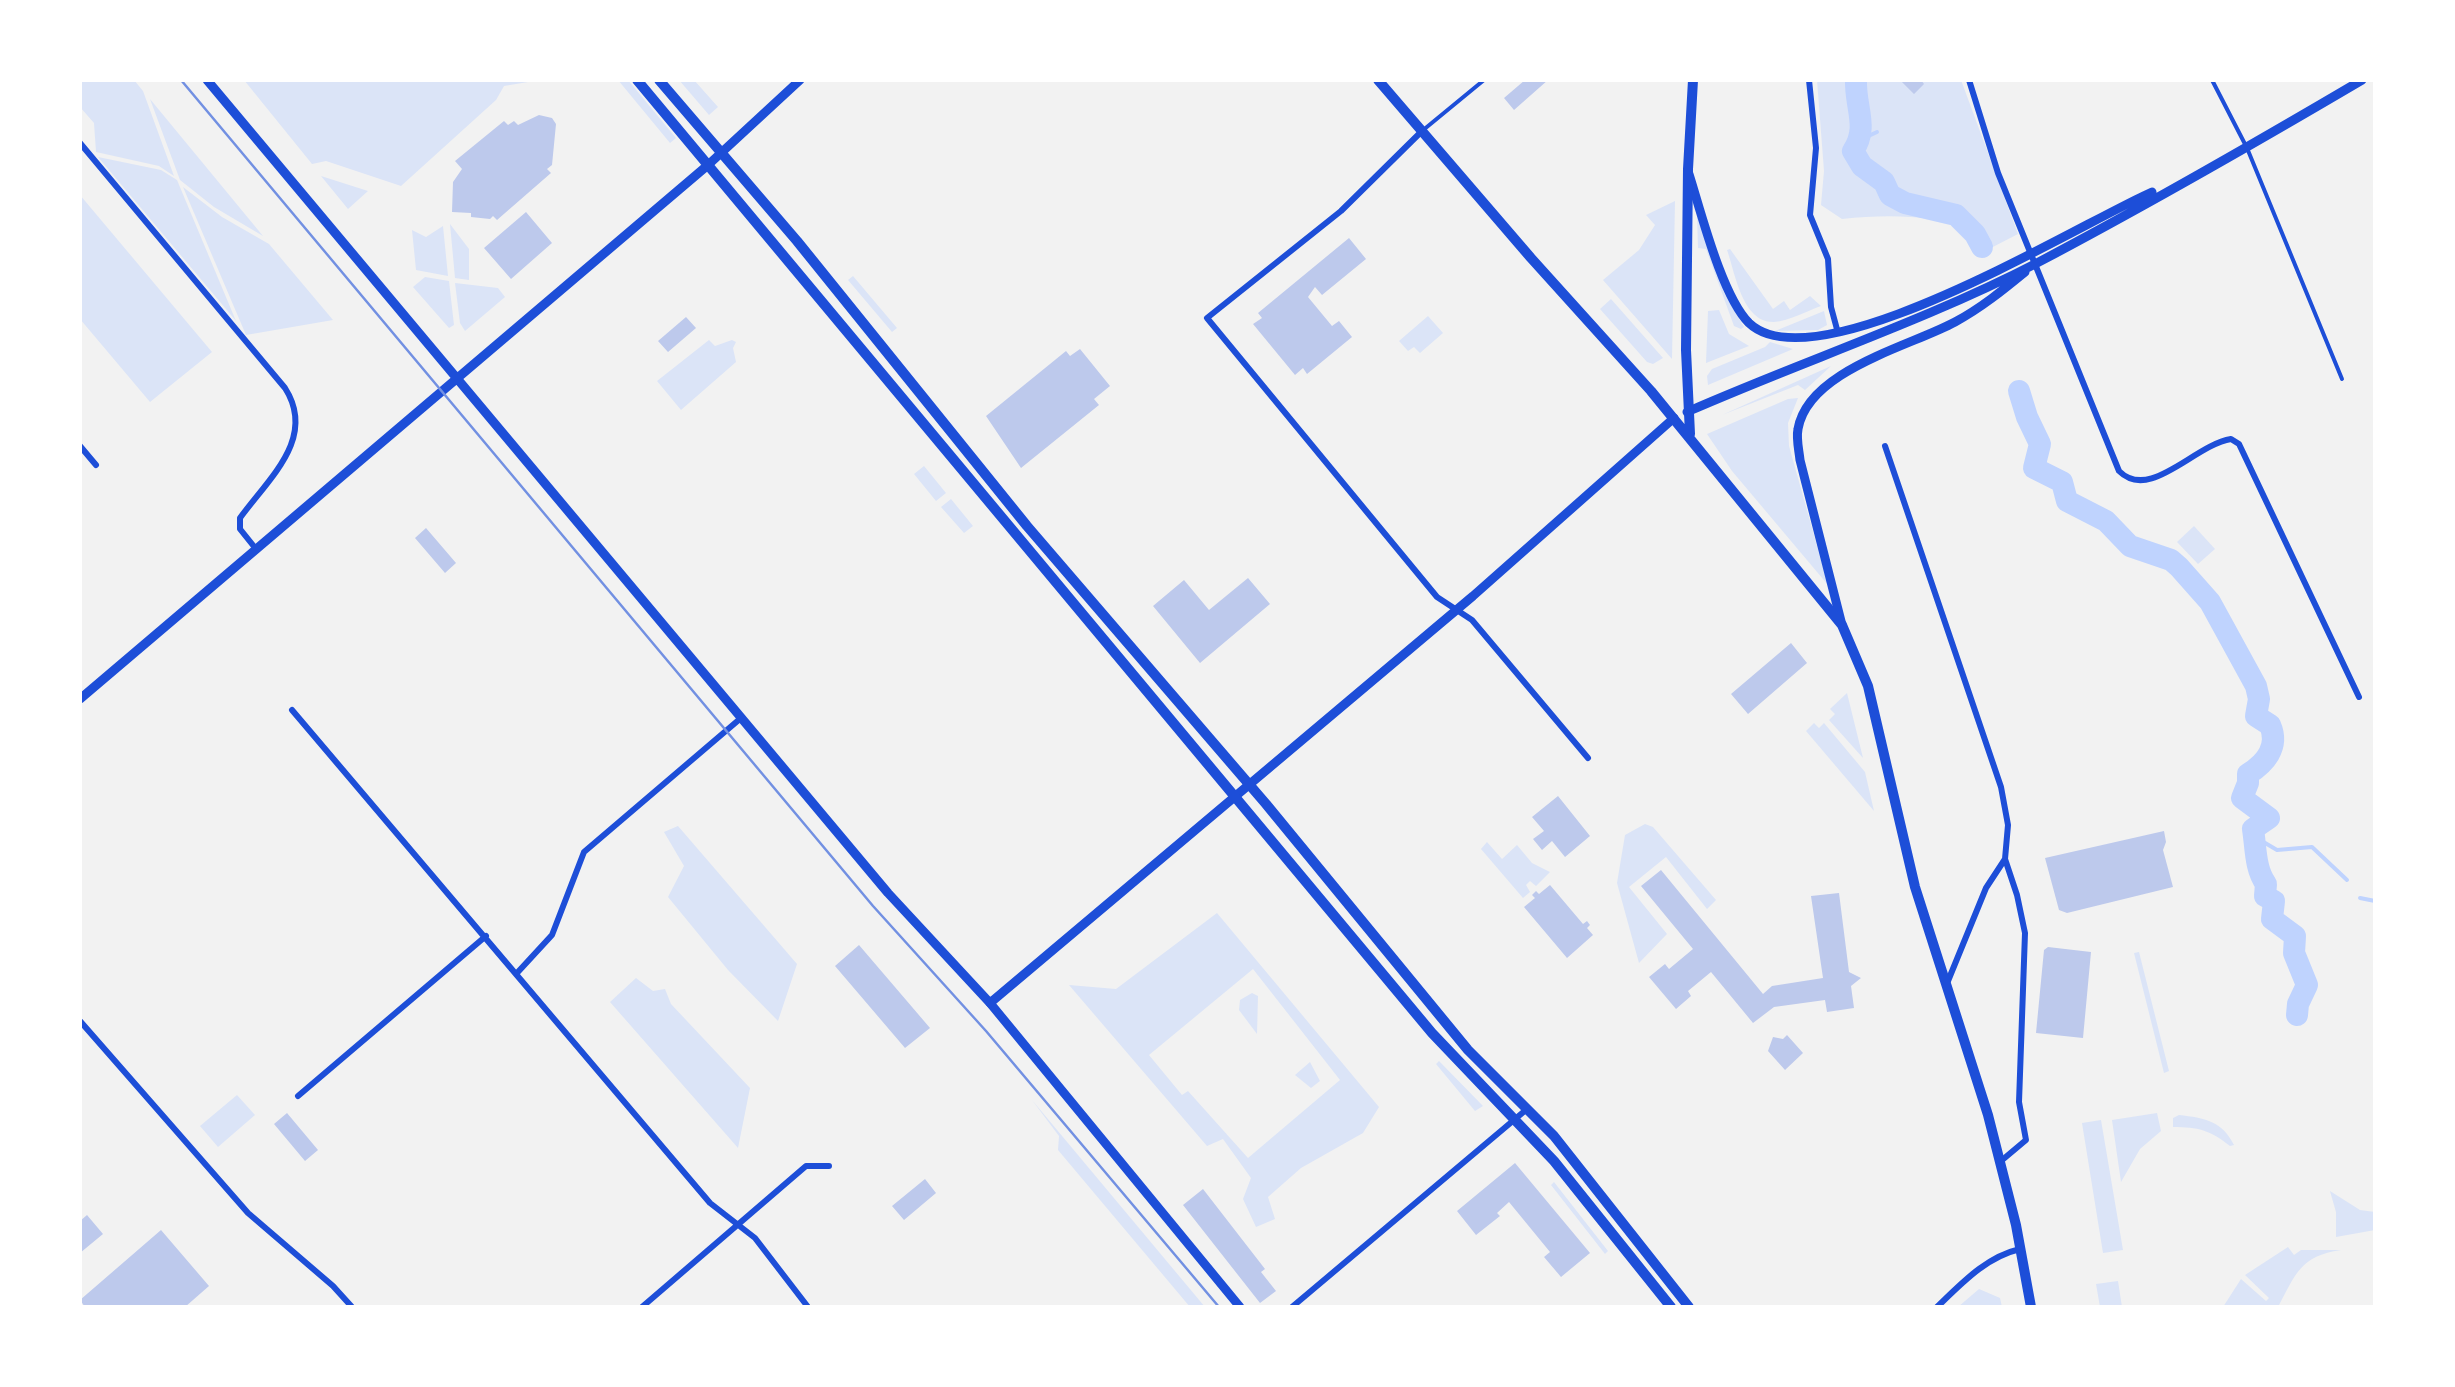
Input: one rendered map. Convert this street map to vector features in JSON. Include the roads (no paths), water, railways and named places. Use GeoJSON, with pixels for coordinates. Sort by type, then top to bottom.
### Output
{"type":"FeatureCollection","features":[{"type":"Feature","properties":{"kind":"main road"},"geometry":{"type":"LineString","coordinates":[[207,80],[888,894],[990,1002],[1240,1307]]}},
{"type":"Feature","properties":{"kind":"main road"},"geometry":{"type":"LineString","coordinates":[[636,80],[1432,1034],[1554,1160],[1671,1307]]}},
{"type":"Feature","properties":{"kind":"main road"},"geometry":{"type":"LineString","coordinates":[[659,80],[1468,1050],[1528,1108],[1689,1307]]}},
{"type":"Feature","properties":{"kind":"main road"},"geometry":{"type":"LineString","coordinates":[[80,699],[708,165],[800,80]]}},
{"type":"Feature","properties":{"kind":"main road"},"geometry":{"type":"LineString","coordinates":[[1378,80],[1674,418],[1842,624]]}},
{"type":"Feature","properties":{"kind":"main road"},"geometry":{"type":"LineString","coordinates":[[1691,438],[1687,412],[1688,169],[1693,80]]}},
{"type":"Feature","properties":{"kind":"main road"},"geometry":{"type":"LineString","coordinates":[[990,1002],[1456,610],[1674,418],[1911,320],[2034,259],[2120,207],[2247,148],[2362,80]]}},
{"type":"Feature","properties":{"kind":"main road"},"geometry":{"type":"LineString","coordinates":[[1688,169],[1731,294],[1747,320],[1761,331],[1782,337],[1838,332],[1900,313],[2034,259]]}},
{"type":"Feature","properties":{"kind":"main road"},"geometry":{"type":"LineString","coordinates":[[2032,1307],[2000,1162],[1915,887],[1868,686],[1842,624],[1800,460],[1798,434],[1804,413],[1825,388],[1849,370],[1954,322],[1989,301],[2034,259]]}},
{"type":"Feature","properties":{"kind":"street"},"geometry":{"type":"LineString","coordinates":[[1809,80],[1816,148],[1810,214],[1826,252],[1831,307],[1838,332]]}},
{"type":"Feature","properties":{"kind":"street"},"geometry":{"type":"LineString","coordinates":[[1969,80],[1998,172],[2118,471],[2130,480],[2147,482],[2214,444],[2231,440],[2239,444],[2359,697]]}},
{"type":"Feature","properties":{"kind":"street"},"geometry":{"type":"LineString","coordinates":[[1422,131],[1340,210],[1207,318],[1437,597],[1472,620],[1588,758]]}},
{"type":"Feature","properties":{"kind":"street"},"geometry":{"type":"LineString","coordinates":[[80,144],[295,404],[298,426],[294,443],[240,518],[240,528],[256,550]]}},
{"type":"Feature","properties":{"kind":"street"},"geometry":{"type":"LineString","coordinates":[[80,446],[96,465]]}},
{"type":"Feature","properties":{"kind":"street"},"geometry":{"type":"LineString","coordinates":[[1885,446],[2005,801],[2008,834],[2004,859],[1986,888],[1947,983]]}},
{"type":"Feature","properties":{"kind":"street"},"geometry":{"type":"LineString","coordinates":[[292,710],[710,1203],[756,1238],[808,1307]]}},
{"type":"Feature","properties":{"kind":"street"},"geometry":{"type":"LineString","coordinates":[[517,973],[552,935],[584,852],[742,718]]}},
{"type":"Feature","properties":{"kind":"street"},"geometry":{"type":"LineString","coordinates":[[2000,1162],[2026,1140],[2020,1102],[2024,933],[2014,881],[2004,859]]}},
{"type":"Feature","properties":{"kind":"street"},"geometry":{"type":"LineString","coordinates":[[298,1096],[486,936]]}},
{"type":"Feature","properties":{"kind":"street"},"geometry":{"type":"LineString","coordinates":[[80,1021],[248,1213],[352,1307]]}},
{"type":"Feature","properties":{"kind":"street"},"geometry":{"type":"LineString","coordinates":[[1292,1307],[1528,1108]]}},
{"type":"Feature","properties":{"kind":"street"},"geometry":{"type":"LineString","coordinates":[[642,1307],[806,1166],[829,1166]]}},
{"type":"Feature","properties":{"kind":"street"},"geometry":{"type":"LineString","coordinates":[[1937,1307],[1967,1278],[1998,1256],[2020,1249]]}},
{"type":"Feature","properties":{"kind":"lane"},"geometry":{"type":"LineString","coordinates":[[1422,131],[1484,80]]}},
{"type":"Feature","properties":{"kind":"lane"},"geometry":{"type":"LineString","coordinates":[[2212,80],[2247,148],[2342,379]]}},
{"type":"Feature","properties":{"kind":"waterway"},"geometry":{"type":"LineString","coordinates":[[1856,80],[1861,125],[1853,151],[1862,166],[1884,182],[1890,195],[1905,203],[1956,215],[1982,247]]}},
{"type":"Feature","properties":{"kind":"waterway"},"geometry":{"type":"LineString","coordinates":[[1862,139],[1877,132]]}},
{"type":"Feature","properties":{"kind":"waterway"},"geometry":{"type":"LineString","coordinates":[[2019,391],[2040,444],[2034,468],[2062,482],[2067,501],[2106,521],[2130,546],[2171,560],[2179,567],[2210,602],[2256,686],[2256,716],[2270,725],[2273,741],[2265,760],[2248,774],[2242,798],[2269,818],[2253,829],[2256,858],[2266,884],[2265,896],[2274,901],[2272,919],[2295,936],[2294,953],[2307,985],[2297,1015]]}},
{"type":"Feature","properties":{"kind":"waterway"},"geometry":{"type":"LineString","coordinates":[[2255,837],[2277,850],[2312,847],[2347,880]]}},
{"type":"Feature","properties":{"kind":"waterway"},"geometry":{"type":"LineString","coordinates":[[2360,898],[2375,901]]}},
{"type":"Feature","properties":{"kind":"tram line"},"geometry":{"type":"LineString","coordinates":[[181,80],[873,906],[986,1031],[1219,1307]]}}]}
